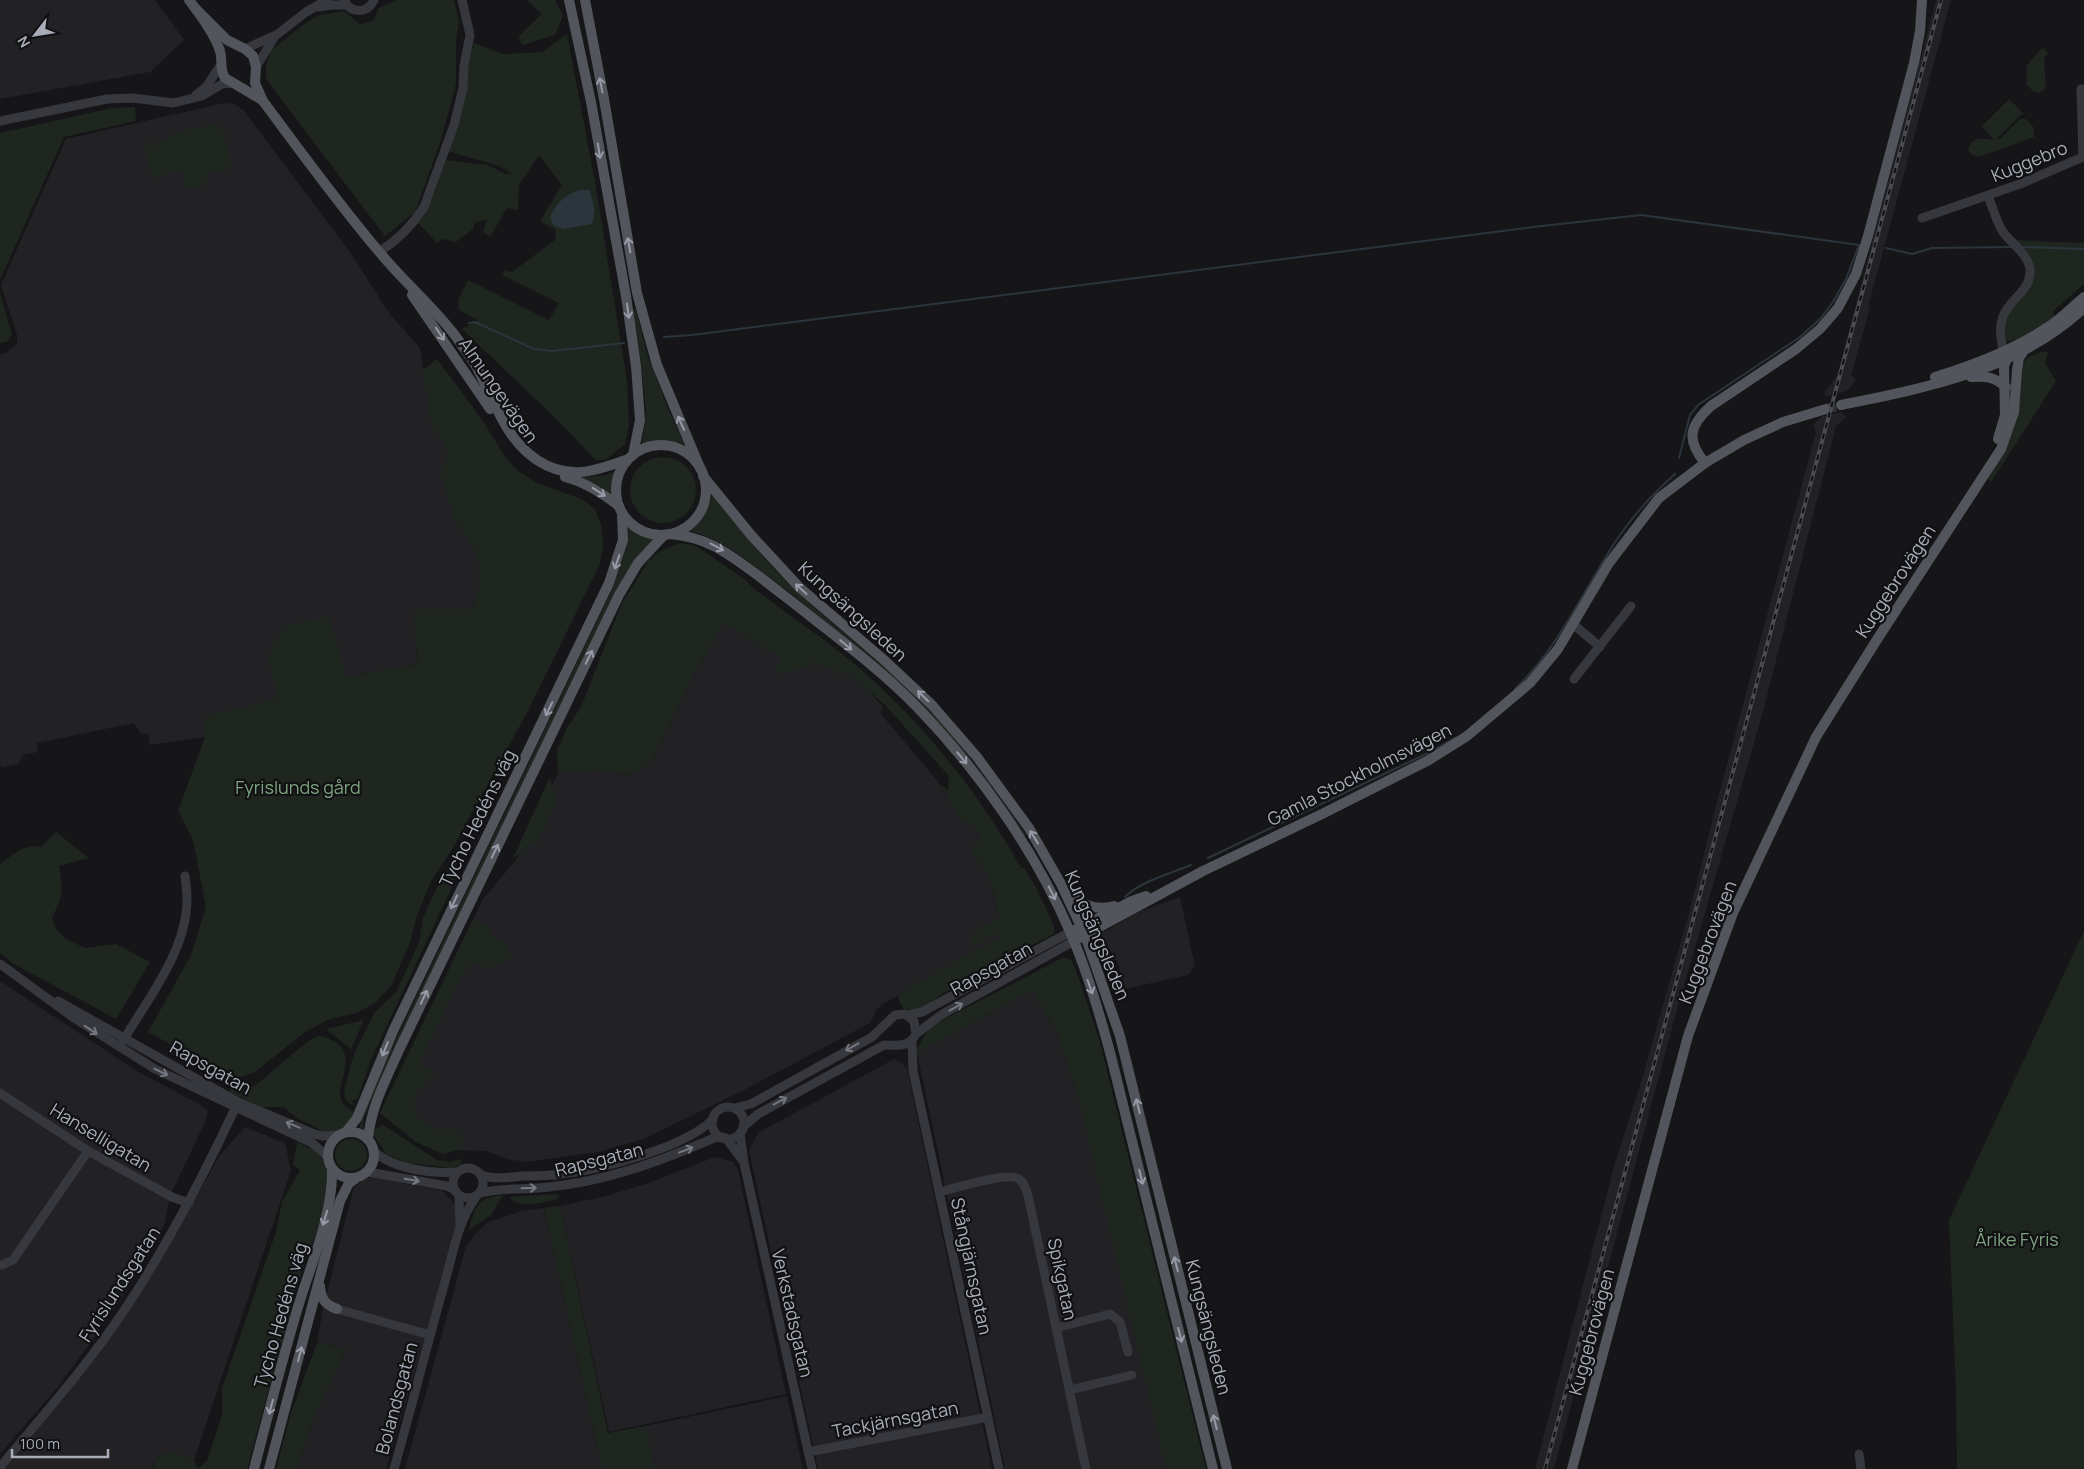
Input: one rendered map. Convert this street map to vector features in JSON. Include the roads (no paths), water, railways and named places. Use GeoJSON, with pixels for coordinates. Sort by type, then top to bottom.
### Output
{"type":"FeatureCollection","features":[{"type":"Feature","properties":{"kind":"main road"},"geometry":{"type":"LineString","coordinates":[[569,0],[591,102],[626,296],[636,366],[640,420],[630,457]]}},
{"type":"Feature","properties":{"kind":"main road"},"geometry":{"type":"LineString","coordinates":[[585,0],[637,293],[658,365],[702,472],[705,497],[699,512],[689,525],[667,535],[652,534],[640,530],[630,523],[620,510],[616,494],[616,482],[620,470],[630,457],[644,448],[656,445],[669,446],[681,450],[692,458],[702,472]]}},
{"type":"Feature","properties":{"kind":"main road"},"geometry":{"type":"LineString","coordinates":[[1705,463],[1692,442],[1693,431],[1699,417],[1711,406],[1796,349],[1820,329],[1838,308],[1856,274],[1914,63],[1920,30],[1922,0]]}},
{"type":"Feature","properties":{"kind":"main road","name":"Almungevägen"},"geometry":{"type":"LineString","coordinates":[[192,4],[227,40],[253,56],[255,83],[263,101],[379,252],[436,312],[457,338],[475,365],[514,439],[538,460],[556,469],[579,473],[590,472],[630,457]]}},
{"type":"Feature","properties":{"kind":"main road","name":"Almungevägen"},"geometry":{"type":"LineString","coordinates":[[192,4],[218,46],[225,78],[263,101]]}},
{"type":"Feature","properties":{"kind":"main road"},"geometry":{"type":"LineString","coordinates":[[221,62],[228,51],[242,49]]}},
{"type":"Feature","properties":{"kind":"main road"},"geometry":{"type":"LineString","coordinates":[[235,83],[248,80],[255,69]]}},
{"type":"Feature","properties":{"kind":"main road","name":"Almungevägen"},"geometry":{"type":"LineString","coordinates":[[403,279],[513,444],[527,459],[593,488],[620,510]]}},
{"type":"Feature","properties":{"kind":"main road"},"geometry":{"type":"LineString","coordinates":[[1957,378],[2005,356],[2048,328],[2084,297]]}},
{"type":"Feature","properties":{"kind":"main road"},"geometry":{"type":"LineString","coordinates":[[1870,399],[1944,374],[2023,352],[2063,327],[2084,308]]}},
{"type":"Feature","properties":{"kind":"main road","name":"Kuggebrovägen"},"geometry":{"type":"LineString","coordinates":[[1572,1469],[1688,1036],[1733,913],[1816,737],[1984,475],[2002,430],[2019,358],[2023,352]]}},
{"type":"Feature","properties":{"kind":"main road","name":"Kuggebrovägen"},"geometry":{"type":"LineString","coordinates":[[2005,356],[2004,366],[2011,389]]}},
{"type":"Feature","properties":{"kind":"main road"},"geometry":{"type":"LineString","coordinates":[[1841,405],[1957,378],[1989,376],[2011,389]]}},
{"type":"Feature","properties":{"kind":"main road","name":"Gamla Stockholmsvägen"},"geometry":{"type":"LineString","coordinates":[[1083,931],[1429,760],[1467,736],[1530,683],[1558,649],[1609,564],[1659,498],[1705,463],[1744,440],[1783,422],[1826,409]]}},
{"type":"Feature","properties":{"kind":"main road","name":"Kungsängsleden"},"geometry":{"type":"LineString","coordinates":[[702,472],[751,535],[799,587],[884,659],[932,705],[977,757],[1008,798],[1037,842],[1061,884],[1083,931],[1120,1036],[1227,1469]]}},
{"type":"Feature","properties":{"kind":"main road","name":"Tycho Hedéns väg"},"geometry":{"type":"LineString","coordinates":[[343,1134],[357,1118],[401,1014],[609,583],[623,540],[620,510]]}},
{"type":"Feature","properties":{"kind":"main road","name":"Kungsängsleden"},"geometry":{"type":"LineString","coordinates":[[667,535],[686,536],[706,541],[732,556],[840,640],[916,706],[970,768],[1042,874],[1072,937],[1098,1009],[1213,1469]]}},
{"type":"Feature","properties":{"kind":"main road","name":"Tycho Hedéns väg"},"geometry":{"type":"LineString","coordinates":[[368,1139],[371,1114],[399,1050],[619,594],[638,563],[667,535]]}},
{"type":"Feature","properties":{"kind":"main road"},"geometry":{"type":"LineString","coordinates":[[1061,884],[1082,903],[1095,908],[1103,909],[1132,901]]}},
{"type":"Feature","properties":{"kind":"main road","name":"Gamla Stockholmsvägen"},"geometry":{"type":"LineString","coordinates":[[1083,931],[1132,901],[1166,889]]}},
{"type":"Feature","properties":{"kind":"main road","name":"Rapsgatan"},"geometry":{"type":"LineString","coordinates":[[1072,937],[1083,931]]}},
{"type":"Feature","properties":{"kind":"main road"},"geometry":{"type":"LineString","coordinates":[[343,1134],[362,1134],[368,1139],[374,1151],[375,1159],[368,1172],[355,1179],[342,1178],[332,1170],[327,1156],[329,1148],[343,1134]]}},
{"type":"Feature","properties":{"kind":"main road","name":"Tycho Hedéns väg"},"geometry":{"type":"LineString","coordinates":[[254,1469],[298,1308],[328,1208],[332,1191],[332,1170]]}},
{"type":"Feature","properties":{"kind":"main road","name":"Tycho Hedéns väg"},"geometry":{"type":"LineString","coordinates":[[269,1469],[340,1201],[349,1183],[355,1179]]}},
{"type":"Feature","properties":{"kind":"main road"},"geometry":{"type":"LineString","coordinates":[[320,1281],[320,1296],[328,1305],[337,1308]]}},
{"type":"Feature","properties":{"kind":"main road"},"geometry":{"type":"LineString","coordinates":[[310,1316],[323,1308],[337,1308]]}},
{"type":"Feature","properties":{"kind":"street"},"geometry":{"type":"LineString","coordinates":[[242,49],[278,34],[327,0]]}},
{"type":"Feature","properties":{"kind":"street"},"geometry":{"type":"LineString","coordinates":[[315,8],[345,3],[356,11],[361,11],[370,7],[375,1]]}},
{"type":"Feature","properties":{"kind":"street"},"geometry":{"type":"LineString","coordinates":[[379,252],[398,239],[417,218],[424,207],[454,125],[464,88],[464,66],[470,36],[463,1]]}},
{"type":"Feature","properties":{"kind":"street"},"geometry":{"type":"LineString","coordinates":[[255,69],[264,52],[278,34]]}},
{"type":"Feature","properties":{"kind":"street"},"geometry":{"type":"LineString","coordinates":[[194,97],[206,86],[221,62]]}},
{"type":"Feature","properties":{"kind":"street"},"geometry":{"type":"LineString","coordinates":[[0,121],[107,99],[133,98],[161,103],[184,101],[202,96],[222,84],[235,83]]}},
{"type":"Feature","properties":{"kind":"street","name":"Kuggebro"},"geometry":{"type":"LineString","coordinates":[[1922,218],[1988,196],[2084,158],[2081,89]]}},
{"type":"Feature","properties":{"kind":"street","name":"Kuggebro"},"geometry":{"type":"LineString","coordinates":[[1988,196],[2004,233],[2030,266],[2027,285],[2002,316],[1999,329],[2005,356]]}},
{"type":"Feature","properties":{"kind":"street"},"geometry":{"type":"LineString","coordinates":[[1574,680],[1631,606]]}},
{"type":"Feature","properties":{"kind":"street"},"geometry":{"type":"LineString","coordinates":[[1573,624],[1600,647]]}},
{"type":"Feature","properties":{"kind":"street"},"geometry":{"type":"LineString","coordinates":[[119,1048],[160,978],[180,939],[187,900],[185,876]]}},
{"type":"Feature","properties":{"kind":"street","name":"Rapsgatan"},"geometry":{"type":"LineString","coordinates":[[908,1016],[922,1012],[1072,937]]}},
{"type":"Feature","properties":{"kind":"street","name":"Rapsgatan"},"geometry":{"type":"LineString","coordinates":[[914,1038],[940,1015],[1072,937]]}},
{"type":"Feature","properties":{"kind":"street","name":"Rapsgatan"},"geometry":{"type":"LineString","coordinates":[[1,967],[38,990],[125,1037],[236,1105],[314,1134],[323,1136],[343,1134]]}},
{"type":"Feature","properties":{"kind":"street","name":"Rapsgatan"},"geometry":{"type":"LineString","coordinates":[[38,990],[74,1018],[155,1069],[236,1105],[312,1143],[327,1156]]}},
{"type":"Feature","properties":{"kind":"street"},"geometry":{"type":"LineString","coordinates":[[895,1015],[908,1016],[916,1026],[914,1038],[907,1044],[884,1045],[758,1114],[736,1136],[724,1138],[716,1133],[713,1119],[715,1114],[723,1108],[735,1108],[751,1104],[868,1039],[895,1015]]}},
{"type":"Feature","properties":{"kind":"street"},"geometry":{"type":"LineString","coordinates":[[887,1022],[886,1034],[891,1042],[897,1045]]}},
{"type":"Feature","properties":{"kind":"street","name":"Stångjärnsgatan"},"geometry":{"type":"LineString","coordinates":[[914,1038],[913,1071],[999,1469]]}},
{"type":"Feature","properties":{"kind":"street","name":"Stångjärnsgatan"},"geometry":{"type":"LineString","coordinates":[[897,1045],[913,1071]]}},
{"type":"Feature","properties":{"kind":"street","name":"Hanselligatan"},"geometry":{"type":"LineString","coordinates":[[0,1093],[88,1151],[172,1197],[189,1203]]}},
{"type":"Feature","properties":{"kind":"street","name":"Fyrislundsgatan"},"geometry":{"type":"LineString","coordinates":[[0,1467],[92,1354],[125,1309],[189,1203],[236,1105]]}},
{"type":"Feature","properties":{"kind":"street"},"geometry":{"type":"LineString","coordinates":[[735,1108],[742,1115],[742,1130]]}},
{"type":"Feature","properties":{"kind":"street","name":"Rapsgatan"},"geometry":{"type":"LineString","coordinates":[[482,1175],[488,1178],[561,1174],[623,1161],[693,1135],[713,1119]]}},
{"type":"Feature","properties":{"kind":"street","name":"Verkstadsgatan"},"geometry":{"type":"LineString","coordinates":[[742,1130],[744,1163],[812,1469]]}},
{"type":"Feature","properties":{"kind":"street","name":"Rapsgatan"},"geometry":{"type":"LineString","coordinates":[[478,1195],[493,1190],[549,1188],[592,1180],[630,1171],[714,1138],[724,1138]]}},
{"type":"Feature","properties":{"kind":"street","name":"Verkstadsgatan"},"geometry":{"type":"LineString","coordinates":[[724,1138],[744,1163]]}},
{"type":"Feature","properties":{"kind":"street"},"geometry":{"type":"LineString","coordinates":[[2,1265],[14,1260],[88,1151]]}},
{"type":"Feature","properties":{"kind":"street"},"geometry":{"type":"LineString","coordinates":[[368,1172],[447,1186],[466,1198],[478,1195],[484,1181],[482,1175],[470,1168],[445,1173],[400,1165],[380,1158],[374,1151]]}},
{"type":"Feature","properties":{"kind":"street"},"geometry":{"type":"LineString","coordinates":[[457,1172],[454,1178],[457,1193]]}},
{"type":"Feature","properties":{"kind":"street","name":"Spikgatan"},"geometry":{"type":"LineString","coordinates":[[940,1192],[1005,1176],[1017,1177],[1021,1180],[1029,1200],[1086,1469]]}},
{"type":"Feature","properties":{"kind":"street","name":"Bolandsgatan"},"geometry":{"type":"LineString","coordinates":[[457,1193],[461,1213],[459,1232]]}},
{"type":"Feature","properties":{"kind":"street","name":"Bolandsgatan"},"geometry":{"type":"LineString","coordinates":[[394,1469],[459,1232],[471,1204],[478,1195]]}},
{"type":"Feature","properties":{"kind":"street","name":"Bolandsgatan"},"geometry":{"type":"LineString","coordinates":[[337,1308],[430,1335]]}},
{"type":"Feature","properties":{"kind":"street"},"geometry":{"type":"LineString","coordinates":[[1056,1328],[1110,1314],[1120,1322],[1128,1352]]}},
{"type":"Feature","properties":{"kind":"street"},"geometry":{"type":"LineString","coordinates":[[1070,1390],[1132,1375]]}},
{"type":"Feature","properties":{"kind":"street","name":"Tackjärnsgatan"},"geometry":{"type":"LineString","coordinates":[[808,1452],[988,1417]]}},
{"type":"Feature","properties":{"kind":"street"},"geometry":{"type":"LineString","coordinates":[[1859,1454],[1860,1469]]}},
{"type":"Feature","properties":{"kind":"waterway"},"geometry":{"type":"LineString","coordinates":[[664,337],[1641,215],[1859,245],[1846,279],[1833,302],[1820,319],[1800,337],[1698,405],[1690,415],[1679,458]]}},
{"type":"Feature","properties":{"kind":"waterway"},"geometry":{"type":"LineString","coordinates":[[1886,248],[1912,254],[1932,248],[2012,247]]}},
{"type":"Feature","properties":{"kind":"waterway"},"geometry":{"type":"LineString","coordinates":[[2022,247],[2084,249]]}},
{"type":"Feature","properties":{"kind":"waterway"},"geometry":{"type":"LineString","coordinates":[[469,323],[475,322],[534,349],[552,351],[624,343]]}},
{"type":"Feature","properties":{"kind":"waterway"},"geometry":{"type":"LineString","coordinates":[[1515,689],[1530,674],[1555,641],[1624,529],[1656,492],[1675,474]]}},
{"type":"Feature","properties":{"kind":"waterway"},"geometry":{"type":"LineString","coordinates":[[1208,858],[1428,753],[1455,738]]}},
{"type":"Feature","properties":{"kind":"waterway"},"geometry":{"type":"LineString","coordinates":[[1125,897],[1147,882],[1191,865]]}},
{"type":"Feature","properties":{"kind":"tunnel"},"geometry":{"type":"LineString","coordinates":[[1826,409],[1841,405]]}},
{"type":"Feature","properties":{"kind":"railway"},"geometry":{"type":"LineString","coordinates":[[1545,1469],[1941,0]]}},
{"type":"Feature","properties":{"kind":"park label","name":"Fyrislunds gård"},"geometry":{"type":"Point","coordinates":[298,787]}},
{"type":"Feature","properties":{"kind":"park label","name":"Årike Fyris"},"geometry":{"type":"Point","coordinates":[2017,1239]}}]}
